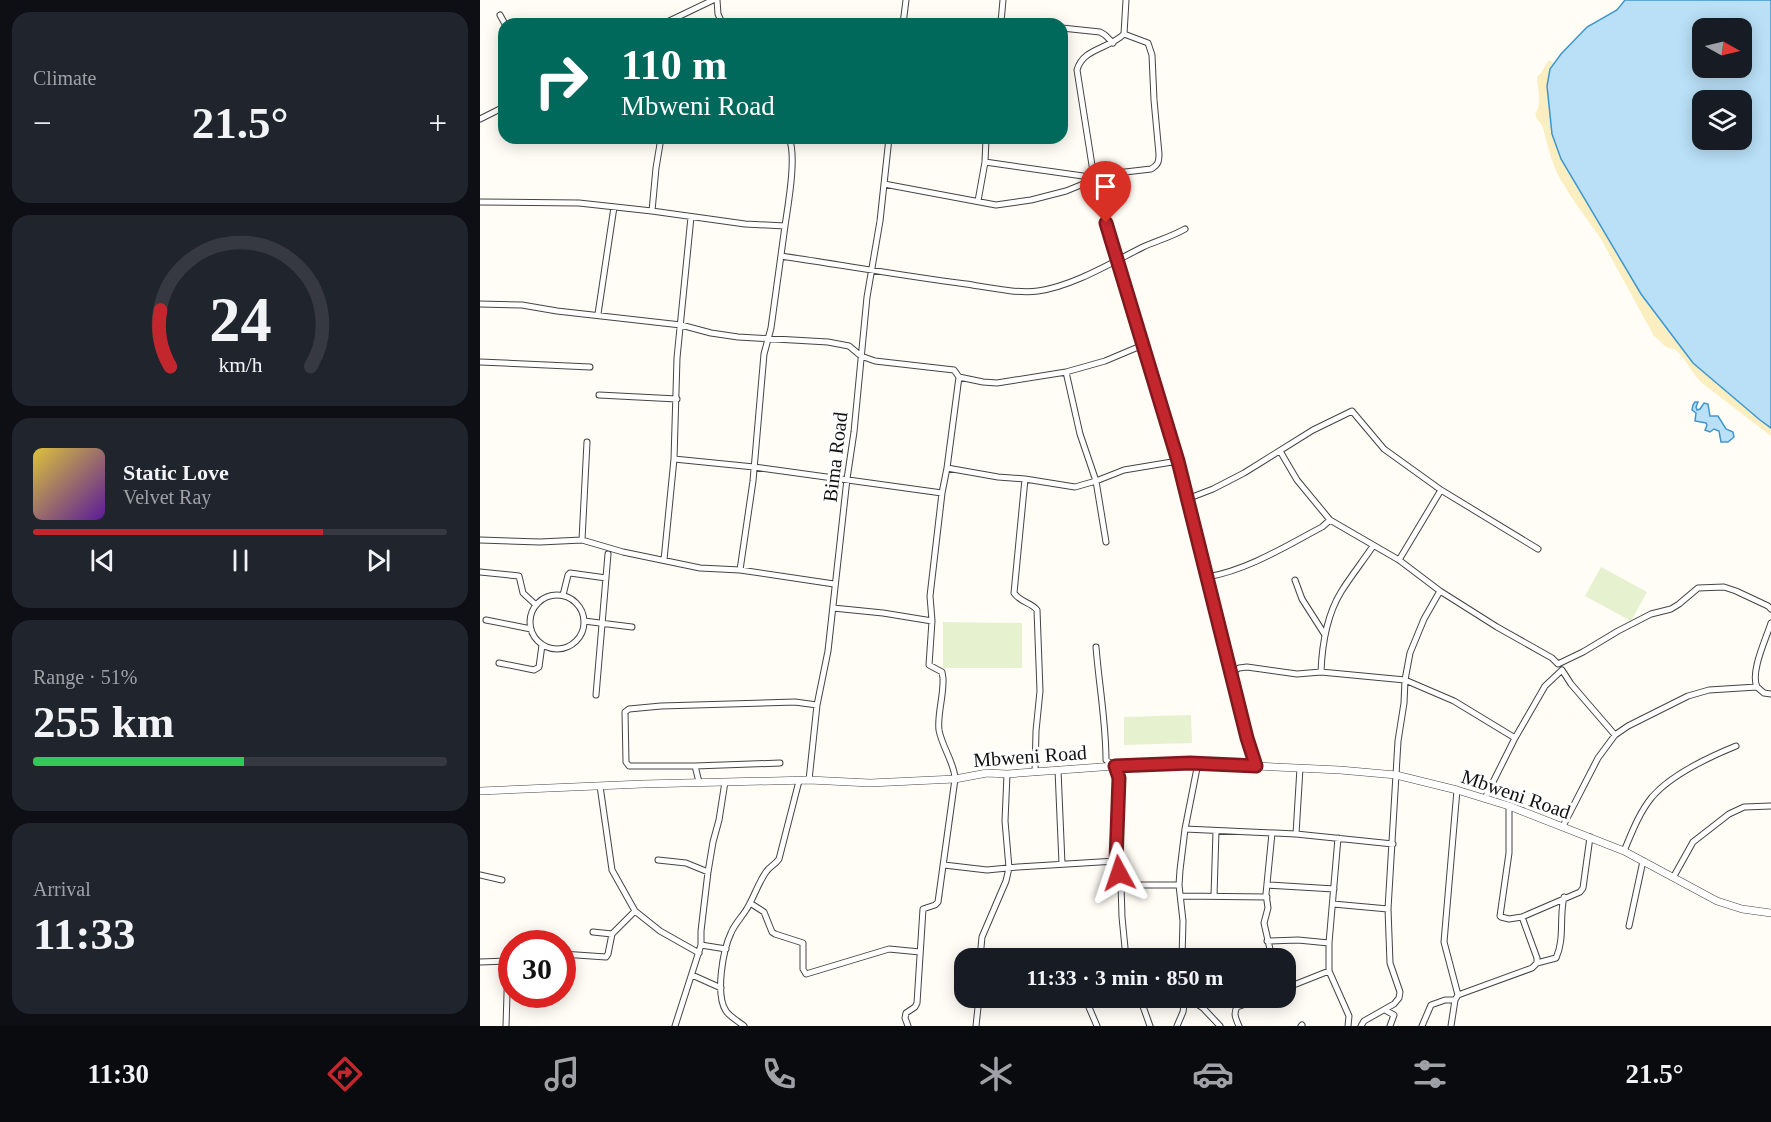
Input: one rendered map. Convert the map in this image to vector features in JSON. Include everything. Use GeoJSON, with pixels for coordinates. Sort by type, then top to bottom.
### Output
{"type":"FeatureCollection","features":[{"type":"Feature","properties":{"kind":"street"},"geometry":{"type":"LineString","coordinates":[[676,18],[715,0],[719,18]]}},
{"type":"Feature","properties":{"kind":"street"},"geometry":{"type":"LineString","coordinates":[[904,18],[906,0]]}},
{"type":"Feature","properties":{"kind":"street"},"geometry":{"type":"LineString","coordinates":[[1001,18],[1003,0]]}},
{"type":"Feature","properties":{"kind":"street"},"geometry":{"type":"LineString","coordinates":[[1126,0],[1124,34],[1113,43],[1084,57],[1079,62],[1077,70],[1091,180],[1178,461],[1203,567],[1208,578],[1256,766]]}},
{"type":"Feature","properties":{"kind":"street"},"geometry":{"type":"LineString","coordinates":[[1068,29],[1100,32],[1113,43]]}},
{"type":"Feature","properties":{"kind":"street"},"geometry":{"type":"LineString","coordinates":[[884,184],[996,205],[1031,200],[1066,191],[1108,174],[1151,169],[1156,166],[1159,161],[1159,141],[1150,45],[1124,34]]}},
{"type":"Feature","properties":{"kind":"street"},"geometry":{"type":"LineString","coordinates":[[480,119],[498,110]]}},
{"type":"Feature","properties":{"kind":"street"},"geometry":{"type":"LineString","coordinates":[[652,211],[660,144]]}},
{"type":"Feature","properties":{"kind":"street"},"geometry":{"type":"LineString","coordinates":[[740,570],[754,467],[764,354],[773,318],[785,226],[792,162],[792,144]]}},
{"type":"Feature","properties":{"kind":"street","name":"Bima Road"},"geometry":{"type":"LineString","coordinates":[[809,780],[817,705],[828,651],[861,356],[888,144]]}},
{"type":"Feature","properties":{"kind":"street"},"geometry":{"type":"LineString","coordinates":[[978,201],[986,144]]}},
{"type":"Feature","properties":{"kind":"street"},"geometry":{"type":"LineString","coordinates":[[985,162],[1083,176],[1091,180]]}},
{"type":"Feature","properties":{"kind":"street"},"geometry":{"type":"LineString","coordinates":[[480,202],[579,203],[745,224],[785,226]]}},
{"type":"Feature","properties":{"kind":"street"},"geometry":{"type":"LineString","coordinates":[[598,314],[614,207]]}},
{"type":"Feature","properties":{"kind":"street"},"geometry":{"type":"LineString","coordinates":[[664,561],[674,459],[677,358],[691,217]]}},
{"type":"Feature","properties":{"kind":"street"},"geometry":{"type":"LineString","coordinates":[[781,256],[975,286],[1035,292],[1060,286],[1185,230]]}},
{"type":"Feature","properties":{"kind":"street"},"geometry":{"type":"LineString","coordinates":[[480,304],[522,304],[557,311],[681,325],[711,333],[828,342],[849,346],[861,356],[875,361],[954,370],[959,377],[997,383],[1066,372],[1105,361],[1143,345]]}},
{"type":"Feature","properties":{"kind":"street"},"geometry":{"type":"LineString","coordinates":[[480,362],[590,367]]}},
{"type":"Feature","properties":{"kind":"street"},"geometry":{"type":"LineString","coordinates":[[1066,372],[1080,434],[1096,481],[1106,542]]}},
{"type":"Feature","properties":{"kind":"street"},"geometry":{"type":"LineString","coordinates":[[908,1026],[906,1013],[917,1003],[922,909],[938,902],[955,779],[955,771],[946,754],[939,731],[942,672],[929,665],[932,621],[930,596],[959,377]]}},
{"type":"Feature","properties":{"kind":"street"},"geometry":{"type":"LineString","coordinates":[[599,395],[677,399]]}},
{"type":"Feature","properties":{"kind":"street"},"geometry":{"type":"LineString","coordinates":[[1187,499],[1213,489],[1280,452],[1313,430],[1352,411],[1384,449],[1441,490],[1538,549]]}},
{"type":"Feature","properties":{"kind":"street"},"geometry":{"type":"LineString","coordinates":[[582,540],[587,442]]}},
{"type":"Feature","properties":{"kind":"street"},"geometry":{"type":"LineString","coordinates":[[1280,452],[1297,480],[1330,520],[1400,560],[1440,591],[1552,658],[1615,735]]}},
{"type":"Feature","properties":{"kind":"street"},"geometry":{"type":"LineString","coordinates":[[674,459],[754,467],[942,493]]}},
{"type":"Feature","properties":{"kind":"street"},"geometry":{"type":"LineString","coordinates":[[947,468],[1075,487],[1124,471],[1178,461]]}},
{"type":"Feature","properties":{"kind":"street"},"geometry":{"type":"LineString","coordinates":[[1026,479],[1014,593],[1018,599],[1034,606],[1037,610],[1040,691],[1035,772]]}},
{"type":"Feature","properties":{"kind":"street"},"geometry":{"type":"LineString","coordinates":[[1400,560],[1441,490]]}},
{"type":"Feature","properties":{"kind":"street"},"geometry":{"type":"LineString","coordinates":[[1208,578],[1251,563],[1322,527],[1330,520]]}},
{"type":"Feature","properties":{"kind":"street"},"geometry":{"type":"LineString","coordinates":[[480,540],[540,542],[582,540],[664,561],[834,584]]}},
{"type":"Feature","properties":{"kind":"street"},"geometry":{"type":"LineString","coordinates":[[1321,672],[1328,623],[1340,594],[1373,546]]}},
{"type":"Feature","properties":{"kind":"street"},"geometry":{"type":"LineString","coordinates":[[596,695],[608,554]]}},
{"type":"Feature","properties":{"kind":"street"},"geometry":{"type":"LineString","coordinates":[[480,572],[519,576],[524,593],[536,605]]}},
{"type":"Feature","properties":{"kind":"street"},"geometry":{"type":"LineString","coordinates":[[563,595],[570,573],[606,578]]}},
{"type":"Feature","properties":{"kind":"street"},"geometry":{"type":"LineString","coordinates":[[1295,580],[1302,599],[1325,635]]}},
{"type":"Feature","properties":{"kind":"street"},"geometry":{"type":"LineString","coordinates":[[1558,664],[1651,614],[1671,609],[1698,588],[1724,587],[1771,609]]}},
{"type":"Feature","properties":{"kind":"street"},"geometry":{"type":"LineString","coordinates":[[1361,1026],[1364,1021],[1385,1010],[1399,998],[1400,992],[1390,963],[1388,909],[1396,776],[1405,680],[1410,653],[1424,619],[1440,591]]}},
{"type":"Feature","properties":{"kind":"street"},"geometry":{"type":"LineString","coordinates":[[563,595],[572,599],[579,606],[584,621],[581,635],[570,646],[556,650],[542,645],[535,638],[531,628],[530,618],[536,605],[548,596],[563,595]]}},
{"type":"Feature","properties":{"kind":"street"},"geometry":{"type":"LineString","coordinates":[[833,608],[932,621]]}},
{"type":"Feature","properties":{"kind":"street"},"geometry":{"type":"LineString","coordinates":[[486,620],[531,628]]}},
{"type":"Feature","properties":{"kind":"street"},"geometry":{"type":"LineString","coordinates":[[584,621],[632,627]]}},
{"type":"Feature","properties":{"kind":"street"},"geometry":{"type":"LineString","coordinates":[[1771,623],[1755,672],[1754,682],[1756,687],[1764,693],[1771,694]]}},
{"type":"Feature","properties":{"kind":"street"},"geometry":{"type":"LineString","coordinates":[[499,663],[534,670],[539,667],[542,645]]}},
{"type":"Feature","properties":{"kind":"street"},"geometry":{"type":"LineString","coordinates":[[1096,647],[1106,739],[1106,760],[1115,766],[1119,778],[1116,861],[1121,884],[1125,948]]}},
{"type":"Feature","properties":{"kind":"street"},"geometry":{"type":"LineString","coordinates":[[1231,673],[1246,667],[1297,674],[1321,672],[1405,680],[1454,701],[1515,738]]}},
{"type":"Feature","properties":{"kind":"street"},"geometry":{"type":"LineString","coordinates":[[1485,798],[1515,738],[1545,686],[1562,670]]}},
{"type":"Feature","properties":{"kind":"street"},"geometry":{"type":"LineString","coordinates":[[1563,826],[1598,758],[1615,735],[1657,710],[1688,696],[1709,690],[1756,687]]}},
{"type":"Feature","properties":{"kind":"street"},"geometry":{"type":"LineString","coordinates":[[780,763],[695,766],[629,765],[626,762],[625,712],[629,709],[662,706],[795,702],[817,705]]}},
{"type":"Feature","properties":{"kind":"street"},"geometry":{"type":"LineString","coordinates":[[1624,851],[1640,815],[1654,795],[1676,777],[1736,746]]}},
{"type":"Feature","properties":{"kind":"street"},"geometry":{"type":"LineString","coordinates":[[1182,948],[1183,921],[1179,885],[1185,829],[1198,764]]}},
{"type":"Feature","properties":{"kind":"street","name":"Mbweni Road"},"geometry":{"type":"LineString","coordinates":[[480,791],[699,782],[809,780],[870,783],[955,779],[987,773],[1007,774],[1115,766],[1198,764],[1300,768],[1396,776],[1457,790],[1509,806],[1624,851],[1717,901],[1742,909],[1771,913]]}},
{"type":"Feature","properties":{"kind":"street"},"geometry":{"type":"LineString","coordinates":[[695,766],[699,782]]}},
{"type":"Feature","properties":{"kind":"street"},"geometry":{"type":"LineString","coordinates":[[1296,834],[1300,768]]}},
{"type":"Feature","properties":{"kind":"street"},"geometry":{"type":"LineString","coordinates":[[1058,770],[1062,864]]}},
{"type":"Feature","properties":{"kind":"street"},"geometry":{"type":"LineString","coordinates":[[981,948],[982,937],[1009,868],[1005,821],[1007,774]]}},
{"type":"Feature","properties":{"kind":"street"},"geometry":{"type":"LineString","coordinates":[[744,1026],[726,1012],[721,988],[721,968],[731,931],[750,903],[768,868],[776,865],[779,859],[799,781]]}},
{"type":"Feature","properties":{"kind":"street"},"geometry":{"type":"LineString","coordinates":[[675,1026],[701,945],[708,872],[725,782]]}},
{"type":"Feature","properties":{"kind":"street"},"geometry":{"type":"LineString","coordinates":[[600,786],[612,870],[635,911],[660,931],[699,953]]}},
{"type":"Feature","properties":{"kind":"street"},"geometry":{"type":"LineString","coordinates":[[1451,1026],[1457,997],[1444,942],[1457,790]]}},
{"type":"Feature","properties":{"kind":"street"},"geometry":{"type":"LineString","coordinates":[[1509,806],[1509,853],[1500,916],[1503,918],[1522,917],[1575,894],[1583,888],[1590,837]]}},
{"type":"Feature","properties":{"kind":"street"},"geometry":{"type":"LineString","coordinates":[[1674,876],[1693,842],[1729,814],[1744,807],[1771,806]]}},
{"type":"Feature","properties":{"kind":"street"},"geometry":{"type":"LineString","coordinates":[[1185,829],[1296,834],[1393,844]]}},
{"type":"Feature","properties":{"kind":"street"},"geometry":{"type":"LineString","coordinates":[[1214,896],[1216,831]]}},
{"type":"Feature","properties":{"kind":"street"},"geometry":{"type":"LineString","coordinates":[[1269,948],[1264,922],[1268,908],[1266,894],[1272,833]]}},
{"type":"Feature","properties":{"kind":"street"},"geometry":{"type":"LineString","coordinates":[[1338,838],[1329,943],[1329,971],[1349,1016],[1348,1026]]}},
{"type":"Feature","properties":{"kind":"street"},"geometry":{"type":"LineString","coordinates":[[658,860],[686,863],[708,872]]}},
{"type":"Feature","properties":{"kind":"street"},"geometry":{"type":"LineString","coordinates":[[944,865],[987,870],[1116,861]]}},
{"type":"Feature","properties":{"kind":"street"},"geometry":{"type":"LineString","coordinates":[[1629,926],[1642,861]]}},
{"type":"Feature","properties":{"kind":"street"},"geometry":{"type":"LineString","coordinates":[[480,875],[502,880]]}},
{"type":"Feature","properties":{"kind":"street"},"geometry":{"type":"LineString","coordinates":[[1121,884],[1179,885]]}},
{"type":"Feature","properties":{"kind":"street"},"geometry":{"type":"LineString","coordinates":[[1268,885],[1334,889]]}},
{"type":"Feature","properties":{"kind":"street"},"geometry":{"type":"LineString","coordinates":[[1181,896],[1267,897]]}},
{"type":"Feature","properties":{"kind":"street"},"geometry":{"type":"LineString","coordinates":[[1422,1026],[1431,1005],[1532,968],[1537,963],[1554,960],[1558,955],[1562,932],[1564,897]]}},
{"type":"Feature","properties":{"kind":"street"},"geometry":{"type":"LineString","coordinates":[[750,903],[764,912],[772,932],[803,943],[803,969],[806,974],[889,949],[920,952]]}},
{"type":"Feature","properties":{"kind":"street"},"geometry":{"type":"LineString","coordinates":[[1333,904],[1388,909]]}},
{"type":"Feature","properties":{"kind":"street"},"geometry":{"type":"LineString","coordinates":[[576,956],[606,957],[609,954],[612,934],[635,911]]}},
{"type":"Feature","properties":{"kind":"street"},"geometry":{"type":"LineString","coordinates":[[1522,917],[1537,963]]}},
{"type":"Feature","properties":{"kind":"street"},"geometry":{"type":"LineString","coordinates":[[593,932],[612,934]]}},
{"type":"Feature","properties":{"kind":"street"},"geometry":{"type":"LineString","coordinates":[[1267,941],[1298,940],[1329,943]]}},
{"type":"Feature","properties":{"kind":"street"},"geometry":{"type":"LineString","coordinates":[[701,945],[726,949]]}},
{"type":"Feature","properties":{"kind":"street"},"geometry":{"type":"LineString","coordinates":[[480,962],[498,960]]}},
{"type":"Feature","properties":{"kind":"street"},"geometry":{"type":"LineString","coordinates":[[1296,984],[1329,971]]}},
{"type":"Feature","properties":{"kind":"street"},"geometry":{"type":"LineString","coordinates":[[692,975],[721,988]]}},
{"type":"Feature","properties":{"kind":"street"},"geometry":{"type":"LineString","coordinates":[[507,1026],[508,1008]]}},
{"type":"Feature","properties":{"kind":"street"},"geometry":{"type":"LineString","coordinates":[[976,1026],[978,1008]]}},
{"type":"Feature","properties":{"kind":"street"},"geometry":{"type":"LineString","coordinates":[[1089,1008],[1097,1026]]}},
{"type":"Feature","properties":{"kind":"street"},"geometry":{"type":"LineString","coordinates":[[1144,1008],[1150,1026]]}},
{"type":"Feature","properties":{"kind":"street"},"geometry":{"type":"LineString","coordinates":[[1177,1026],[1184,1008]]}},
{"type":"Feature","properties":{"kind":"street"},"geometry":{"type":"LineString","coordinates":[[1203,1008],[1220,1026]]}},
{"type":"Feature","properties":{"kind":"street"},"geometry":{"type":"LineString","coordinates":[[1236,1008],[1234,1011],[1239,1026]]}},
{"type":"Feature","properties":{"kind":"street"},"geometry":{"type":"LineString","coordinates":[[1385,1010],[1394,1015],[1390,1026]]}},
{"type":"Feature","properties":{"kind":"sand"},"geometry":{"type":"Polygon","coordinates":[[[1549,60],[1554,63],[1550,69],[1547,86],[1552,134],[1561,159],[1641,294],[1693,363],[1771,428],[1771,436],[1702,383],[1678,352],[1665,346],[1654,336],[1601,239],[1560,179],[1536,115],[1539,100],[1537,77],[1549,60]]]}},
{"type":"Feature","properties":{"kind":"green space"},"geometry":{"type":"Polygon","coordinates":[[[1601,567],[1647,592],[1631,621],[1585,596],[1601,567]]]}},
{"type":"Feature","properties":{"kind":"green space"},"geometry":{"type":"Polygon","coordinates":[[[943,622],[1022,623],[1022,668],[943,668],[943,622]]]}},
{"type":"Feature","properties":{"kind":"green space"},"geometry":{"type":"Polygon","coordinates":[[[1191,715],[1192,743],[1124,745],[1124,717],[1191,715]]]}},
{"type":"Feature","properties":{"kind":"water"},"geometry":{"type":"Polygon","coordinates":[[[1625,0],[1771,0],[1771,428],[1693,363],[1641,294],[1561,159],[1552,134],[1547,86],[1550,69],[1587,27],[1617,10],[1625,0]]]}},
{"type":"Feature","properties":{"kind":"water"},"geometry":{"type":"Polygon","coordinates":[[[1695,402],[1698,402],[1697,410],[1704,403],[1708,404],[1710,416],[1718,416],[1726,429],[1733,432],[1734,437],[1728,442],[1721,442],[1719,431],[1705,430],[1706,423],[1695,421],[1696,413],[1692,410],[1695,402]]]}},
{"type":"Feature","properties":{"kind":"route"},"geometry":{"type":"LineString","coordinates":[[1106,223],[1178,461],[1203,567],[1208,578],[1256,766],[1165,763],[1115,766],[1119,778],[1116,861],[1119,873]]}}]}
